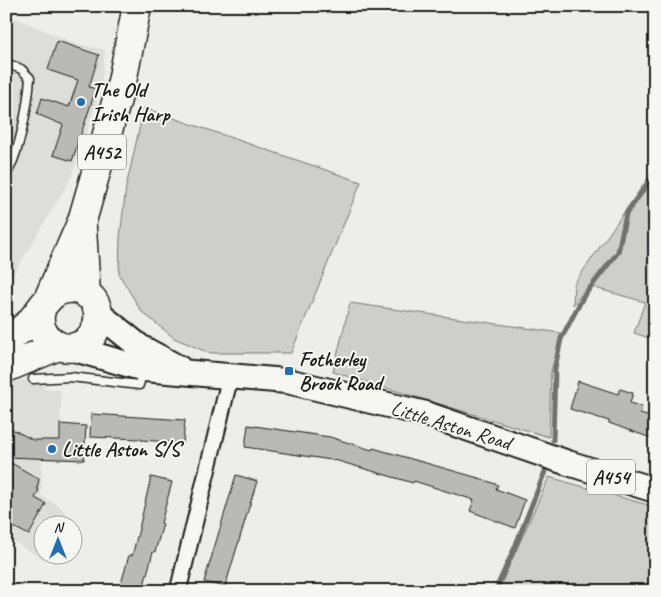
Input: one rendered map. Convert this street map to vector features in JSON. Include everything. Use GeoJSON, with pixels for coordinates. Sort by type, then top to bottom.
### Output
{"type":"FeatureCollection","features":[{"type":"Feature","properties":{"kind":"highway","name":"A452"},"geometry":{"type":"LineString","coordinates":[[6,339],[25,327],[45,303],[82,221],[122,82],[137,6]]}},
{"type":"Feature","properties":{"kind":"highway","name":"A452"},"geometry":{"type":"LineString","coordinates":[[82,221],[92,304]]}},
{"type":"Feature","properties":{"kind":"highway"},"geometry":{"type":"LineString","coordinates":[[6,368],[65,347],[83,345],[92,337],[98,326],[92,304],[76,290],[66,289],[57,291],[45,303],[40,320],[42,331],[49,340],[65,347]]}},
{"type":"Feature","properties":{"kind":"main road"},"geometry":{"type":"LineString","coordinates":[[92,304],[142,358]]}},
{"type":"Feature","properties":{"kind":"main road","name":"A454"},"geometry":{"type":"LineString","coordinates":[[65,347],[142,358]]}},
{"type":"Feature","properties":{"kind":"main road","name":"Little Aston Road"},"geometry":{"type":"LineString","coordinates":[[142,358],[185,372],[287,382],[426,414],[568,463],[655,490]]}},
{"type":"Feature","properties":{"kind":"street"},"geometry":{"type":"LineString","coordinates":[[178,591],[230,377]]}},
{"type":"Feature","properties":{"kind":"lane"},"geometry":{"type":"LineString","coordinates":[[6,62],[21,69],[30,78],[29,94],[14,162],[6,175]]}},
{"type":"Feature","properties":{"kind":"lane"},"geometry":{"type":"LineString","coordinates":[[32,379],[71,377],[139,385],[142,358]]}},
{"type":"Feature","properties":{"kind":"shaded area"},"geometry":{"type":"Polygon","coordinates":[[[6,14],[76,44],[105,50],[101,90],[71,178],[6,287],[6,14]]]}},
{"type":"Feature","properties":{"kind":"shaded area"},"geometry":{"type":"Polygon","coordinates":[[[144,108],[361,182],[291,353],[209,353],[174,338],[141,311],[119,274],[120,237],[126,187],[144,108]]]}},
{"type":"Feature","properties":{"kind":"shaded area"},"geometry":{"type":"Polygon","coordinates":[[[655,168],[655,340],[634,333],[645,302],[588,286],[573,305],[574,284],[655,168]]]}},
{"type":"Feature","properties":{"kind":"shaded area"},"geometry":{"type":"Polygon","coordinates":[[[350,303],[561,333],[551,372],[549,437],[333,372],[350,303]]]}},
{"type":"Feature","properties":{"kind":"shaded area"},"geometry":{"type":"Polygon","coordinates":[[[22,380],[44,381],[44,389],[61,390],[60,455],[57,460],[42,460],[41,496],[58,505],[67,514],[32,514],[32,553],[6,537],[6,383],[22,380]]]}},
{"type":"Feature","properties":{"kind":"shaded area"},"geometry":{"type":"Polygon","coordinates":[[[549,477],[655,507],[655,591],[498,591],[549,477]]]}},
{"type":"Feature","properties":{"kind":"building","name":"The Old Irish Harp"},"geometry":{"type":"Polygon","coordinates":[[[57,41],[99,55],[89,87],[96,89],[72,161],[53,155],[63,125],[37,114],[42,98],[69,107],[78,80],[48,70],[57,41]]]}},
{"type":"Feature","properties":{"kind":"building"},"geometry":{"type":"Polygon","coordinates":[[[578,381],[618,394],[620,389],[633,393],[630,403],[642,407],[640,414],[655,418],[655,428],[651,438],[609,423],[609,421],[570,409],[578,381]]]}},
{"type":"Feature","properties":{"kind":"building"},"geometry":{"type":"Polygon","coordinates":[[[91,414],[185,420],[183,443],[90,437],[91,414]]]}},
{"type":"Feature","properties":{"kind":"building"},"geometry":{"type":"Polygon","coordinates":[[[60,424],[86,426],[84,460],[6,457],[6,426],[33,440],[60,440],[60,424]]]}},
{"type":"Feature","properties":{"kind":"building"},"geometry":{"type":"Polygon","coordinates":[[[248,425],[330,437],[372,450],[373,448],[482,479],[498,485],[496,489],[525,500],[515,528],[470,511],[474,500],[414,481],[413,483],[338,461],[245,447],[248,425]]]}},
{"type":"Feature","properties":{"kind":"building"},"geometry":{"type":"Polygon","coordinates":[[[6,460],[39,479],[37,489],[39,490],[35,498],[46,504],[41,514],[32,514],[32,530],[29,535],[6,523],[6,460]]]}},
{"type":"Feature","properties":{"kind":"building"},"geometry":{"type":"Polygon","coordinates":[[[236,475],[257,481],[225,587],[204,582],[236,475]]]}},
{"type":"Feature","properties":{"kind":"building"},"geometry":{"type":"Polygon","coordinates":[[[151,477],[172,482],[161,523],[163,524],[143,589],[121,584],[129,555],[132,556],[151,477]]]}},
{"type":"Feature","properties":{"kind":"waterway"},"geometry":{"type":"LineString","coordinates":[[553,440],[555,368],[561,339],[583,297],[618,252],[626,214],[649,182],[655,178]]}},
{"type":"Feature","properties":{"kind":"waterway"},"geometry":{"type":"LineString","coordinates":[[495,591],[515,547],[548,464]]}},
{"type":"Feature","properties":{"kind":"place","name":"The Old Irish Harp"},"geometry":{"type":"Point","coordinates":[81,102]}},
{"type":"Feature","properties":{"kind":"place","name":"Fotherley Brook Road"},"geometry":{"type":"Point","coordinates":[289,371]}},
{"type":"Feature","properties":{"kind":"place","name":"Little Aston S/S"},"geometry":{"type":"Point","coordinates":[52,449]}}]}
